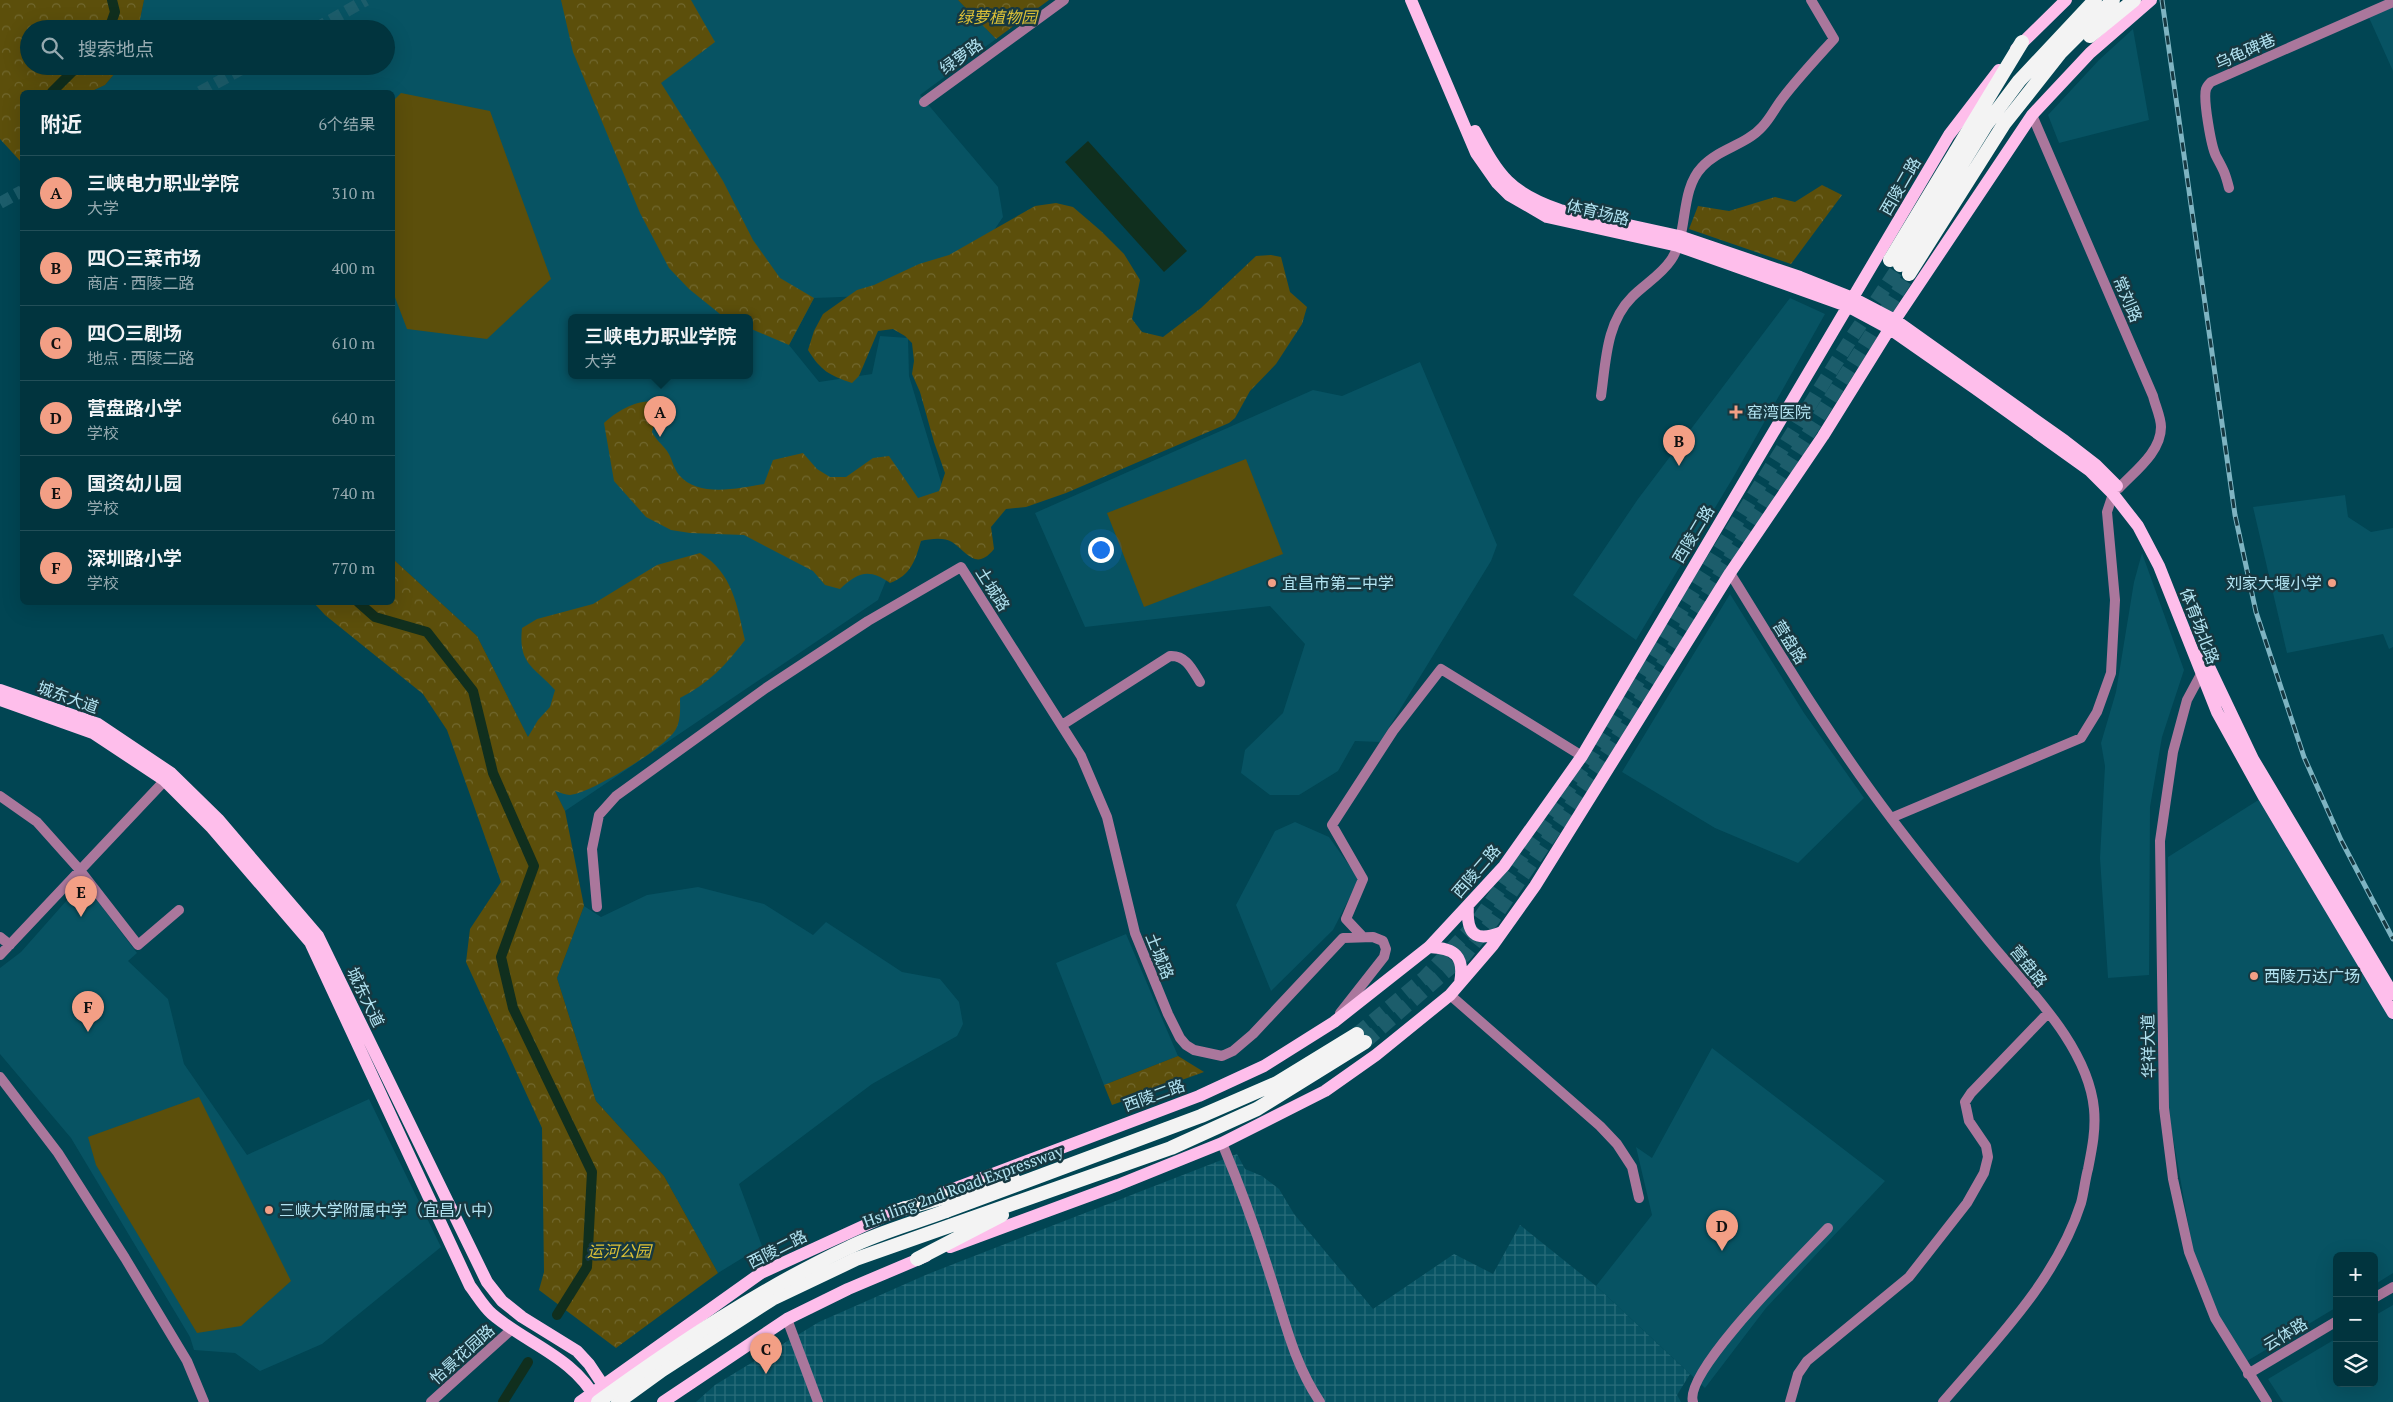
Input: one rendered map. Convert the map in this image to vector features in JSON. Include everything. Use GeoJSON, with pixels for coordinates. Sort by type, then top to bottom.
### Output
{"type":"FeatureCollection","features":[{"type":"Feature","properties":{"kind":"highway"},"geometry":{"type":"LineString","coordinates":[[1900,267],[1986,125],[2019,82],[2095,0]]}},
{"type":"Feature","properties":{"kind":"highway"},"geometry":{"type":"LineString","coordinates":[[1900,267],[2004,124],[2060,52],[2113,0]]}},
{"type":"Feature","properties":{"kind":"highway"},"geometry":{"type":"LineString","coordinates":[[2004,124],[2104,22],[2134,0]]}},
{"type":"Feature","properties":{"kind":"highway"},"geometry":{"type":"LineString","coordinates":[[1900,267],[2022,42]]}},
{"type":"Feature","properties":{"kind":"highway","name":"Hsi ling 2nd Road Expressway"},"geometry":{"type":"LineString","coordinates":[[598,1396],[762,1291],[851,1246],[948,1218],[1060,1187],[1171,1148],[1257,1109],[1361,1038],[1277,1082],[1139,1141],[948,1218],[772,1298],[662,1370],[618,1402]]}},
{"type":"Feature","properties":{"kind":"highway"},"geometry":{"type":"LineString","coordinates":[[896,1211],[1139,1141]]}},
{"type":"Feature","properties":{"kind":"highway"},"geometry":{"type":"LineString","coordinates":[[916,1259],[980,1225],[1060,1187]]}},
{"type":"Feature","properties":{"kind":"main road","name":"体育场路"},"geometry":{"type":"LineString","coordinates":[[1412,0],[1476,153],[1497,183],[1509,196],[1547,217],[1679,241]]}},
{"type":"Feature","properties":{"kind":"main road","name":"体育场路"},"geometry":{"type":"LineString","coordinates":[[1419,0],[1475,132],[1497,171],[1511,186],[1535,200],[1560,210],[1679,241],[1800,277],[1892,324]]}},
{"type":"Feature","properties":{"kind":"main road","name":"西陵二路"},"geometry":{"type":"LineString","coordinates":[[580,1402],[598,1396],[760,1274],[896,1211],[1199,1096],[1264,1066],[1334,1022],[1429,947],[1504,866],[1582,756],[1949,134],[2022,42],[2066,0]]}},
{"type":"Feature","properties":{"kind":"main road"},"geometry":{"type":"LineString","coordinates":[[663,1402],[787,1319],[848,1288],[916,1259],[1118,1185],[1222,1143],[1325,1091],[1376,1055],[1450,995],[1502,932],[1535,886],[1730,573],[1823,436],[1892,324],[2032,115],[2090,53],[2151,0]]}},
{"type":"Feature","properties":{"kind":"main road","name":"体育场北路"},"geometry":{"type":"LineString","coordinates":[[1892,324],[2093,468],[2144,520],[2164,559],[2209,669],[2253,759],[2393,994]]}},
{"type":"Feature","properties":{"kind":"main road","name":"体育场北路"},"geometry":{"type":"LineString","coordinates":[[2116,491],[2138,526],[2159,566],[2217,712],[2247,767],[2393,1013]]}},
{"type":"Feature","properties":{"kind":"main road","name":"城东大道"},"geometry":{"type":"LineString","coordinates":[[0,690],[98,724],[168,777],[218,819],[318,936],[487,1282],[502,1301],[522,1317],[577,1351],[589,1364],[598,1396]]}},
{"type":"Feature","properties":{"kind":"main road","name":"城东大道"},"geometry":{"type":"LineString","coordinates":[[0,700],[93,733],[168,777],[310,942],[470,1286],[490,1313],[567,1364],[598,1396],[613,1402]]}},
{"type":"Feature","properties":{"kind":"main road"},"geometry":{"type":"LineString","coordinates":[[1468,905],[1468,920],[1472,932],[1484,938],[1502,932]]}},
{"type":"Feature","properties":{"kind":"main road"},"geometry":{"type":"LineString","coordinates":[[1429,947],[1447,948],[1457,956],[1462,970],[1460,983]]}},
{"type":"Feature","properties":{"kind":"street","name":"绿萝路"},"geometry":{"type":"LineString","coordinates":[[924,102],[1064,0]]}},
{"type":"Feature","properties":{"kind":"street"},"geometry":{"type":"LineString","coordinates":[[1602,396],[1609,338],[1615,321],[1631,298],[1659,275],[1672,260],[1679,241],[1692,185],[1701,167],[1762,127],[1796,82],[1834,39],[1812,0]]}},
{"type":"Feature","properties":{"kind":"street","name":"乌龟碑巷"},"geometry":{"type":"LineString","coordinates":[[2229,188],[2225,169],[2216,156],[2212,145],[2206,99],[2206,89],[2211,82],[2393,2]]}},
{"type":"Feature","properties":{"kind":"street","name":"常刘路"},"geometry":{"type":"LineString","coordinates":[[2032,115],[2153,396],[2161,427],[2156,446],[2116,491]]}},
{"type":"Feature","properties":{"kind":"street"},"geometry":{"type":"LineString","coordinates":[[1891,818],[2080,738],[2097,712],[2111,673],[2115,600],[2107,512],[2116,491]]}},
{"type":"Feature","properties":{"kind":"street","name":"土城路"},"geometry":{"type":"LineString","coordinates":[[598,907],[592,849],[599,815],[616,796],[790,673],[868,621],[961,567],[1081,756],[1107,816],[1135,933],[1168,1014],[1180,1038],[1186,1045],[1194,1050],[1222,1056],[1234,1051],[1343,938],[1362,936]]}},
{"type":"Feature","properties":{"kind":"street","name":"营盘路"},"geometry":{"type":"LineString","coordinates":[[1730,573],[1817,714],[1891,818],[2048,1014],[2072,1048],[2084,1070],[2091,1089],[2094,1110],[2094,1136],[2081,1202],[2053,1264],[2016,1318],[1943,1402]]}},
{"type":"Feature","properties":{"kind":"street"},"geometry":{"type":"LineString","coordinates":[[1062,725],[1170,656],[1178,656],[1185,660],[1200,682]]}},
{"type":"Feature","properties":{"kind":"street"},"geometry":{"type":"LineString","coordinates":[[1334,1022],[1378,965],[1386,949],[1383,941],[1373,937],[1362,936],[1346,919],[1363,879],[1332,825],[1393,731],[1440,669],[1582,756]]}},
{"type":"Feature","properties":{"kind":"street","name":"华祥大道"},"geometry":{"type":"LineString","coordinates":[[2201,674],[2187,700],[2173,752],[2160,840],[2164,1108],[2173,1179],[2189,1252],[2215,1318],[2267,1402]]}},
{"type":"Feature","properties":{"kind":"street"},"geometry":{"type":"LineString","coordinates":[[0,955],[168,777]]}},
{"type":"Feature","properties":{"kind":"street"},"geometry":{"type":"LineString","coordinates":[[0,796],[37,822],[80,869],[138,945],[179,910]]}},
{"type":"Feature","properties":{"kind":"street"},"geometry":{"type":"LineString","coordinates":[[0,937],[10,945]]}},
{"type":"Feature","properties":{"kind":"street"},"geometry":{"type":"LineString","coordinates":[[1450,995],[1606,1132],[1632,1167],[1639,1198]]}},
{"type":"Feature","properties":{"kind":"street"},"geometry":{"type":"LineString","coordinates":[[1790,1402],[1798,1374],[1807,1361],[1909,1277],[1967,1203],[1984,1173],[1988,1157],[1986,1146],[1969,1121],[1965,1102],[1971,1093],[2048,1014]]}},
{"type":"Feature","properties":{"kind":"street"},"geometry":{"type":"LineString","coordinates":[[0,1077],[58,1153],[125,1258],[187,1362],[204,1402]]}},
{"type":"Feature","properties":{"kind":"street"},"geometry":{"type":"LineString","coordinates":[[1222,1143],[1243,1193],[1289,1337],[1305,1376],[1320,1402]]}},
{"type":"Feature","properties":{"kind":"street"},"geometry":{"type":"LineString","coordinates":[[1693,1402],[1692,1397],[1696,1381],[1724,1340],[1828,1228]]}},
{"type":"Feature","properties":{"kind":"street"},"geometry":{"type":"LineString","coordinates":[[2376,1297],[2393,1287]]}},
{"type":"Feature","properties":{"kind":"street"},"geometry":{"type":"LineString","coordinates":[[787,1319],[818,1402]]}},
{"type":"Feature","properties":{"kind":"street","name":"云体路"},"geometry":{"type":"LineString","coordinates":[[2248,1374],[2333,1323]]}},
{"type":"Feature","properties":{"kind":"street","name":"怡景花园路"},"geometry":{"type":"LineString","coordinates":[[431,1402],[512,1329]]}},
{"type":"Feature","properties":{"kind":"shaded area"},"geometry":{"type":"Polygon","coordinates":[[[144,0],[958,0],[996,39],[920,95],[998,187],[1003,217],[951,293],[814,298],[789,345],[819,382],[872,374],[880,336],[908,338],[909,376],[944,492],[913,515],[878,600],[565,811],[477,636],[395,561],[395,90],[94,90],[105,85],[113,75],[395,75],[395,20],[140,20],[144,0]]]}},
{"type":"Feature","properties":{"kind":"shaded area"},"geometry":{"type":"Polygon","coordinates":[[[2393,0],[2393,71],[2366,11],[2393,0]]]}},
{"type":"Feature","properties":{"kind":"shaded area"},"geometry":{"type":"Polygon","coordinates":[[[2133,29],[2149,120],[2059,143],[2048,115],[2099,60],[2133,29]]]}},
{"type":"Feature","properties":{"kind":"shaded area"},"geometry":{"type":"Polygon","coordinates":[[[1088,141],[1187,251],[1164,272],[1065,162],[1088,141]]]}},
{"type":"Feature","properties":{"kind":"shaded area"},"geometry":{"type":"Polygon","coordinates":[[[1790,298],[1825,314],[1734,476],[1636,640],[1573,595],[1638,499],[1790,298]]]}},
{"type":"Feature","properties":{"kind":"shaded area","name":"宜昌市第二中学"},"geometry":{"type":"Polygon","coordinates":[[[1420,362],[1497,545],[1491,561],[1380,742],[1355,741],[1338,771],[1299,795],[1270,795],[1241,773],[1245,750],[1283,713],[1305,644],[1270,606],[1085,627],[1035,513],[1313,390],[1342,396],[1420,362]]]}},
{"type":"Feature","properties":{"kind":"shaded area","name":"刘家大堰小学"},"geometry":{"type":"Polygon","coordinates":[[[2345,495],[2348,517],[2371,532],[2393,528],[2393,647],[2389,649],[2383,634],[2287,653],[2253,507],[2345,495]]]}},
{"type":"Feature","properties":{"kind":"shaded area"},"geometry":{"type":"Polygon","coordinates":[[[2142,553],[2184,670],[2162,737],[2150,807],[2149,975],[2108,978],[2100,858],[2105,766],[2101,743],[2116,692],[2134,582],[2142,553]]]}},
{"type":"Feature","properties":{"kind":"shaded area"},"geometry":{"type":"Polygon","coordinates":[[[1730,594],[1804,713],[1864,798],[1798,863],[1715,828],[1622,772],[1730,594]]]}},
{"type":"Feature","properties":{"kind":"shaded area","name":"西陵万达广场"},"geometry":{"type":"Polygon","coordinates":[[[2260,799],[2393,1021],[2393,1273],[2378,1282],[2378,1252],[2333,1252],[2333,1309],[2247,1361],[2217,1316],[2193,1251],[2168,1109],[2168,857],[2260,799]]]}},
{"type":"Feature","properties":{"kind":"shaded area"},"geometry":{"type":"Polygon","coordinates":[[[1295,822],[1329,837],[1359,879],[1333,930],[1271,991],[1236,905],[1275,831],[1295,822]]]}},
{"type":"Feature","properties":{"kind":"shaded area","name":"三峡大学附属中学（宜昌八中）"},"geometry":{"type":"Polygon","coordinates":[[[83,882],[137,953],[128,961],[168,999],[184,1064],[247,1155],[369,1099],[441,1247],[322,1344],[260,1371],[235,1353],[194,1350],[190,1337],[71,1138],[0,1054],[0,968],[21,952],[83,882]]]}},
{"type":"Feature","properties":{"kind":"shaded area"},"geometry":{"type":"Polygon","coordinates":[[[698,887],[764,904],[813,935],[826,922],[902,972],[940,979],[959,1002],[963,1024],[957,1036],[872,1084],[739,1184],[762,1246],[718,1273],[664,1176],[596,1101],[557,978],[584,906],[601,917],[647,895],[698,887]]]}},
{"type":"Feature","properties":{"kind":"shaded area"},"geometry":{"type":"Polygon","coordinates":[[[1126,934],[1178,1056],[1104,1085],[1056,963],[1126,934]]]}},
{"type":"Feature","properties":{"kind":"shaded area"},"geometry":{"type":"Polygon","coordinates":[[[1712,1048],[1885,1181],[1766,1308],[1705,1388],[1596,1286],[1652,1215],[1636,1147],[1652,1158],[1712,1048]]]}},
{"type":"Feature","properties":{"kind":"shaded area"},"geometry":{"type":"Polygon","coordinates":[[[1237,1154],[1245,1169],[1262,1176],[1279,1189],[1294,1214],[1373,1309],[1454,1254],[1493,1274],[1520,1225],[1596,1286],[1690,1374],[1677,1395],[1681,1402],[696,1402],[715,1385],[819,1322],[928,1274],[1237,1154]]]}},
{"type":"Feature","properties":{"kind":"shaded area"},"geometry":{"type":"Polygon","coordinates":[[[2393,1305],[2393,1402],[2283,1402],[2268,1379],[2333,1340],[2333,1387],[2378,1387],[2378,1314],[2393,1305]]]}},
{"type":"Feature","properties":{"kind":"green space"},"geometry":{"type":"Polygon","coordinates":[[[0,0],[144,0],[140,20],[20,20],[20,75],[113,75],[105,85],[94,90],[20,90],[20,161],[0,139],[0,0]]]}},
{"type":"Feature","properties":{"kind":"green space"},"geometry":{"type":"Polygon","coordinates":[[[561,0],[691,0],[715,42],[661,83],[723,181],[753,240],[780,278],[814,298],[789,345],[753,330],[753,314],[720,314],[689,289],[669,268],[640,213],[573,52],[561,0]]]}},
{"type":"Feature","properties":{"kind":"green space","name":"绿萝植物园"},"geometry":{"type":"Polygon","coordinates":[[[958,0],[1049,0],[996,39],[958,0]]]}},
{"type":"Feature","properties":{"kind":"green space"},"geometry":{"type":"Polygon","coordinates":[[[401,93],[490,111],[551,279],[487,339],[407,329],[395,297],[395,99],[401,93]]]}},
{"type":"Feature","properties":{"kind":"green space"},"geometry":{"type":"Polygon","coordinates":[[[1822,185],[1842,195],[1791,264],[1689,229],[1698,206],[1729,211],[1775,197],[1795,202],[1822,185]]]}},
{"type":"Feature","properties":{"kind":"green space"},"geometry":{"type":"Polygon","coordinates":[[[1056,203],[1073,207],[1124,254],[1140,280],[1132,319],[1142,332],[1163,337],[1201,308],[1256,256],[1271,255],[1281,257],[1290,292],[1307,307],[1302,324],[1276,364],[1250,391],[1235,418],[1229,423],[1066,493],[1026,507],[1006,509],[991,527],[994,549],[982,559],[972,558],[949,540],[921,541],[911,566],[897,580],[890,583],[876,575],[864,574],[852,579],[840,589],[825,585],[813,571],[744,535],[690,533],[671,530],[646,517],[614,481],[604,423],[623,409],[637,403],[652,402],[659,403],[652,432],[669,454],[679,475],[697,487],[719,490],[764,484],[773,460],[803,453],[817,469],[830,477],[846,477],[873,458],[889,456],[918,498],[939,491],[945,473],[920,392],[912,374],[914,361],[912,343],[893,329],[878,331],[859,376],[852,383],[826,371],[813,357],[808,350],[814,331],[823,314],[857,290],[874,285],[919,264],[949,255],[1035,206],[1056,203]]]}},
{"type":"Feature","properties":{"kind":"green space"},"geometry":{"type":"Polygon","coordinates":[[[1246,459],[1283,554],[1144,607],[1107,513],[1246,459]]]}},
{"type":"Feature","properties":{"kind":"green space","name":"运河公园"},"geometry":{"type":"Polygon","coordinates":[[[700,553],[711,561],[727,580],[732,591],[745,640],[716,673],[699,687],[680,698],[678,725],[670,737],[659,747],[628,768],[580,792],[570,795],[555,791],[565,811],[584,906],[557,978],[596,1101],[664,1176],[718,1273],[616,1348],[539,1290],[544,1272],[542,1128],[466,962],[470,929],[501,882],[447,730],[423,694],[325,615],[316,605],[395,605],[395,561],[477,636],[528,737],[538,720],[550,707],[555,690],[534,670],[525,658],[521,640],[522,628],[537,619],[593,604],[657,565],[700,553]]]}},
{"type":"Feature","properties":{"kind":"green space"},"geometry":{"type":"Polygon","coordinates":[[[1178,1056],[1204,1072],[1112,1105],[1104,1085],[1178,1056]]]}},
{"type":"Feature","properties":{"kind":"green space"},"geometry":{"type":"Polygon","coordinates":[[[199,1097],[291,1281],[241,1326],[197,1333],[96,1165],[88,1137],[199,1097]]]}},
{"type":"Feature","properties":{"kind":"waterway"},"geometry":{"type":"LineString","coordinates":[[112,0],[115,12],[112,20]]}},
{"type":"Feature","properties":{"kind":"waterway"},"geometry":{"type":"LineString","coordinates":[[54,90],[69,75]]}},
{"type":"Feature","properties":{"kind":"waterway"},"geometry":{"type":"LineString","coordinates":[[361,605],[375,617],[427,632],[473,691],[493,773],[534,866],[501,957],[513,1008],[592,1172],[587,1267],[557,1315]]}},
{"type":"Feature","properties":{"kind":"waterway"},"geometry":{"type":"LineString","coordinates":[[503,1402],[528,1362]]}},
{"type":"Feature","properties":{"kind":"tunnel"},"geometry":{"type":"LineString","coordinates":[[331,20],[366,0]]}},
{"type":"Feature","properties":{"kind":"tunnel"},"geometry":{"type":"LineString","coordinates":[[204,90],[231,75]]}},
{"type":"Feature","properties":{"kind":"tunnel"},"geometry":{"type":"LineString","coordinates":[[0,203],[20,192]]}},
{"type":"Feature","properties":{"kind":"tunnel"},"geometry":{"type":"LineString","coordinates":[[1357,1034],[1424,978],[1477,922],[1589,760],[1852,337],[1900,265]]}},
{"type":"Feature","properties":{"kind":"tunnel"},"geometry":{"type":"LineString","coordinates":[[1365,1042],[1465,955],[1492,921],[1610,748],[1909,274]]}},
{"type":"Feature","properties":{"kind":"railway"},"geometry":{"type":"LineString","coordinates":[[2162,0],[2235,515],[2256,612],[2304,757],[2341,840],[2393,939]]}},
{"type":"Feature","properties":{"kind":"place","name":"窑湾医院"},"geometry":{"type":"Point","coordinates":[1736,412]}},
{"type":"Feature","properties":{"kind":"place","name":"三峡电力职业学院"},"geometry":{"type":"Point","coordinates":[660,437]}},
{"type":"Feature","properties":{"kind":"place","name":"四〇三菜市场"},"geometry":{"type":"Point","coordinates":[1679,466]}},
{"type":"Feature","properties":{"kind":"place","name":"宜昌市第二中学"},"geometry":{"type":"Point","coordinates":[1272,583]}},
{"type":"Feature","properties":{"kind":"place","name":"刘家大堰小学"},"geometry":{"type":"Point","coordinates":[2332,583]}},
{"type":"Feature","properties":{"kind":"place","name":"国资幼儿园"},"geometry":{"type":"Point","coordinates":[81,917]}},
{"type":"Feature","properties":{"kind":"place","name":"西陵万达广场"},"geometry":{"type":"Point","coordinates":[2254,976]}},
{"type":"Feature","properties":{"kind":"place","name":"深圳路小学"},"geometry":{"type":"Point","coordinates":[88,1032]}},
{"type":"Feature","properties":{"kind":"place","name":"三峡大学附属中学（宜昌八中）"},"geometry":{"type":"Point","coordinates":[269,1210]}},
{"type":"Feature","properties":{"kind":"place","name":"营盘路小学"},"geometry":{"type":"Point","coordinates":[1722,1251]}},
{"type":"Feature","properties":{"kind":"place","name":"四〇三剧场"},"geometry":{"type":"Point","coordinates":[766,1374]}}]}
